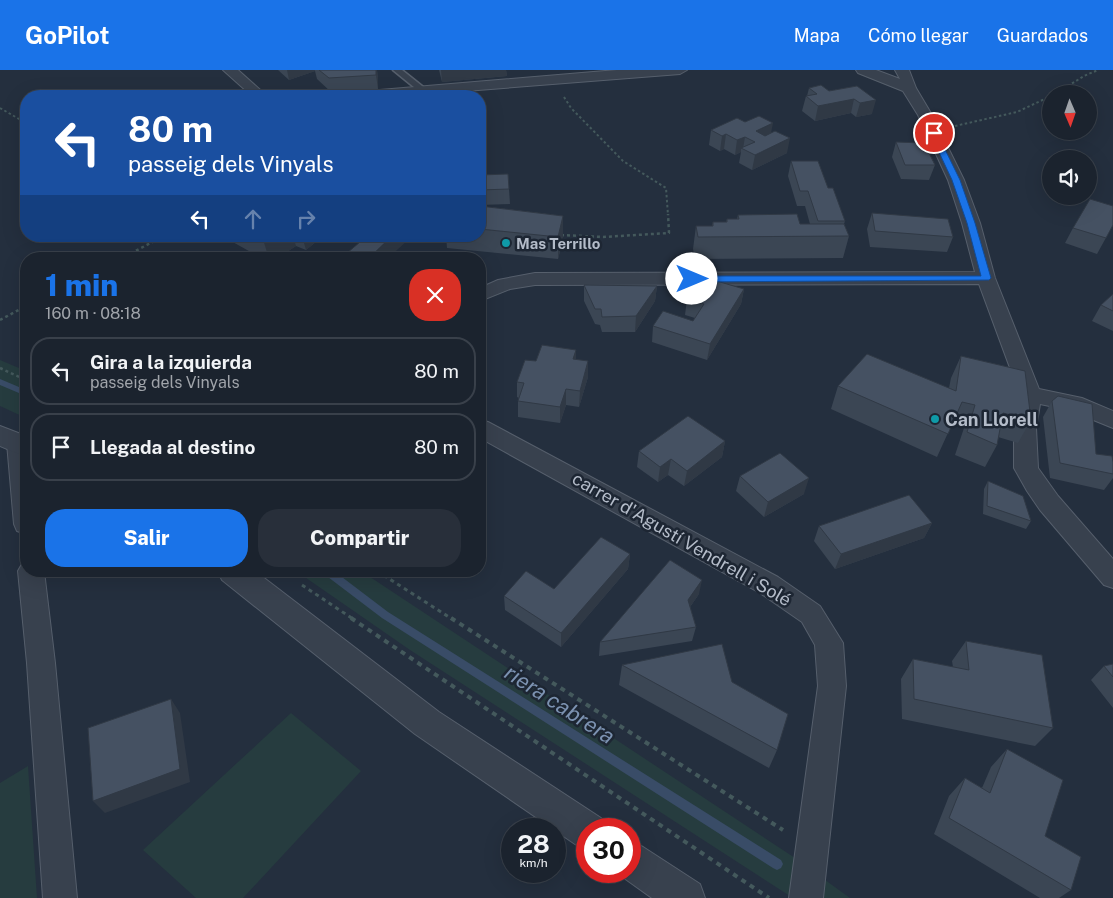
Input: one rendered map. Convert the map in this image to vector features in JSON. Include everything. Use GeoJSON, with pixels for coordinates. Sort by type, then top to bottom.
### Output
{"type":"FeatureCollection","features":[{"type":"Feature","properties":{"kind":"street"},"geometry":{"type":"LineString","coordinates":[[230,70],[253,90]]}},
{"type":"Feature","properties":{"kind":"street"},"geometry":{"type":"LineString","coordinates":[[549,70],[561,78]]}},
{"type":"Feature","properties":{"kind":"street"},"geometry":{"type":"LineString","coordinates":[[423,90],[680,70]]}},
{"type":"Feature","properties":{"kind":"street"},"geometry":{"type":"LineString","coordinates":[[863,70],[909,88]]}},
{"type":"Feature","properties":{"kind":"street"},"geometry":{"type":"LineString","coordinates":[[902,70],[909,88],[934,133],[956,180],[971,223],[986,278],[1031,395],[1025,428],[1026,468],[1048,503],[1113,577]]}},
{"type":"Feature","properties":{"kind":"street"},"geometry":{"type":"LineString","coordinates":[[486,293],[505,284],[535,279],[986,278]]}},
{"type":"Feature","properties":{"kind":"street"},"geometry":{"type":"LineString","coordinates":[[1031,395],[1074,403],[1113,420]]}},
{"type":"Feature","properties":{"kind":"street","name":"carrer d'Agustí Vendrell i Solé"},"geometry":{"type":"LineString","coordinates":[[486,431],[769,585],[812,614],[829,643],[832,686],[806,898]]}},
{"type":"Feature","properties":{"kind":"street"},"geometry":{"type":"LineString","coordinates":[[15,442],[20,479]]}},
{"type":"Feature","properties":{"kind":"street"},"geometry":{"type":"LineString","coordinates":[[32,577],[41,663],[60,898]]}},
{"type":"Feature","properties":{"kind":"street"},"geometry":{"type":"LineString","coordinates":[[241,577],[427,723],[576,823]]}},
{"type":"Feature","properties":{"kind":"street"},"geometry":{"type":"LineString","coordinates":[[641,867],[686,898]]}},
{"type":"Feature","properties":{"kind":"lane"},"geometry":{"type":"LineString","coordinates":[[396,70],[423,90]]}},
{"type":"Feature","properties":{"kind":"path"},"geometry":{"type":"LineString","coordinates":[[1070,85],[1098,70]]}},
{"type":"Feature","properties":{"kind":"path"},"geometry":{"type":"LineString","coordinates":[[559,235],[603,237],[669,233],[666,188],[623,161],[571,108],[563,96]]}},
{"type":"Feature","properties":{"kind":"path"},"geometry":{"type":"LineString","coordinates":[[934,133],[952,126],[1005,117],[1042,102]]}},
{"type":"Feature","properties":{"kind":"path"},"geometry":{"type":"LineString","coordinates":[[0,108],[20,120]]}},
{"type":"Feature","properties":{"kind":"path"},"geometry":{"type":"LineString","coordinates":[[133,252],[153,242]]}},
{"type":"Feature","properties":{"kind":"path"},"geometry":{"type":"LineString","coordinates":[[0,320],[20,309]]}},
{"type":"Feature","properties":{"kind":"path"},"geometry":{"type":"LineString","coordinates":[[0,368],[20,377]]}},
{"type":"Feature","properties":{"kind":"path"},"geometry":{"type":"LineString","coordinates":[[386,577],[775,826],[813,846]]}},
{"type":"Feature","properties":{"kind":"path"},"geometry":{"type":"LineString","coordinates":[[298,582],[769,898]]}},
{"type":"Feature","properties":{"kind":"green space"},"geometry":{"type":"Polygon","coordinates":[[[0,360],[20,368],[20,415],[0,406],[0,360]]]}},
{"type":"Feature","properties":{"kind":"green space"},"geometry":{"type":"Polygon","coordinates":[[[305,577],[370,577],[792,856],[850,898],[793,898],[410,650],[305,577]]]}},
{"type":"Feature","properties":{"kind":"green space"},"geometry":{"type":"Polygon","coordinates":[[[291,713],[361,771],[243,898],[196,898],[143,850],[291,713]]]}},
{"type":"Feature","properties":{"kind":"green space"},"geometry":{"type":"Polygon","coordinates":[[[28,766],[37,898],[0,898],[0,783],[28,766]]]}},
{"type":"Feature","properties":{"kind":"building"},"geometry":{"type":"Polygon","coordinates":[[[319,70],[376,70],[376,75],[329,78],[319,70]]]}},
{"type":"Feature","properties":{"kind":"building"},"geometry":{"type":"Polygon","coordinates":[[[821,85],[829,91],[857,86],[876,100],[860,103],[854,99],[818,106],[806,96],[817,94],[809,88],[821,85]]]}},
{"type":"Feature","properties":{"kind":"building"},"geometry":{"type":"Polygon","coordinates":[[[759,116],[773,123],[756,131],[765,136],[775,131],[790,138],[755,155],[741,148],[755,142],[745,137],[737,140],[726,134],[722,136],[711,130],[737,118],[745,122],[759,116]]]}},
{"type":"Feature","properties":{"kind":"building"},"geometry":{"type":"Polygon","coordinates":[[[896,142],[924,143],[935,165],[905,165],[896,142]]]}},
{"type":"Feature","properties":{"kind":"building"},"geometry":{"type":"Polygon","coordinates":[[[791,161],[818,161],[828,188],[833,188],[845,221],[818,221],[808,191],[800,191],[791,161]]]}},
{"type":"Feature","properties":{"kind":"building"},"geometry":{"type":"Polygon","coordinates":[[[508,174],[509,189],[486,190],[486,175],[508,174]]]}},
{"type":"Feature","properties":{"kind":"building"},"geometry":{"type":"Polygon","coordinates":[[[1097,201],[1113,206],[1113,225],[1106,238],[1073,228],[1086,205],[1097,205],[1097,201]]]}},
{"type":"Feature","properties":{"kind":"building"},"geometry":{"type":"Polygon","coordinates":[[[486,207],[563,216],[558,237],[486,230],[486,207]]]}},
{"type":"Feature","properties":{"kind":"building"},"geometry":{"type":"Polygon","coordinates":[[[872,213],[948,219],[953,237],[875,231],[872,213]]]}},
{"type":"Feature","properties":{"kind":"building"},"geometry":{"type":"Polygon","coordinates":[[[797,214],[800,224],[844,224],[849,236],[698,237],[696,226],[713,226],[713,222],[727,222],[727,219],[739,219],[738,215],[797,214]]]}},
{"type":"Feature","properties":{"kind":"building"},"geometry":{"type":"Polygon","coordinates":[[[360,242],[386,242],[375,252],[348,252],[360,242]]]}},
{"type":"Feature","properties":{"kind":"building"},"geometry":{"type":"Polygon","coordinates":[[[703,277],[744,289],[710,344],[653,326],[663,311],[693,321],[704,304],[687,299],[703,277]]]}},
{"type":"Feature","properties":{"kind":"building"},"geometry":{"type":"Polygon","coordinates":[[[584,285],[657,286],[636,316],[602,317],[601,309],[595,309],[584,285]]]}},
{"type":"Feature","properties":{"kind":"building"},"geometry":{"type":"Polygon","coordinates":[[[1113,294],[1113,311],[1101,305],[1113,294]]]}},
{"type":"Feature","properties":{"kind":"building"},"geometry":{"type":"Polygon","coordinates":[[[542,345],[576,350],[573,359],[588,361],[580,391],[566,389],[560,407],[518,401],[524,383],[517,382],[525,360],[536,361],[542,345]]]}},
{"type":"Feature","properties":{"kind":"building"},"geometry":{"type":"Polygon","coordinates":[[[867,354],[956,391],[961,356],[1025,371],[1031,420],[1003,413],[997,445],[967,432],[975,405],[962,402],[948,434],[838,386],[867,354]]]}},
{"type":"Feature","properties":{"kind":"building"},"geometry":{"type":"Polygon","coordinates":[[[1058,396],[1092,404],[1096,454],[1112,456],[1113,474],[1060,463],[1052,401],[1058,396]]]}},
{"type":"Feature","properties":{"kind":"building"},"geometry":{"type":"Polygon","coordinates":[[[688,416],[725,441],[687,471],[671,459],[660,467],[639,451],[688,416]]]}},
{"type":"Feature","properties":{"kind":"building"},"geometry":{"type":"Polygon","coordinates":[[[780,453],[809,478],[768,502],[740,476],[780,453]]]}},
{"type":"Feature","properties":{"kind":"building"},"geometry":{"type":"Polygon","coordinates":[[[988,481],[1023,496],[1031,521],[987,506],[988,481]]]}},
{"type":"Feature","properties":{"kind":"building"},"geometry":{"type":"Polygon","coordinates":[[[909,495],[932,523],[841,554],[819,526],[909,495]]]}},
{"type":"Feature","properties":{"kind":"building"},"geometry":{"type":"Polygon","coordinates":[[[601,537],[630,554],[561,633],[504,596],[526,571],[554,589],[601,537]]]}},
{"type":"Feature","properties":{"kind":"building"},"geometry":{"type":"Polygon","coordinates":[[[670,560],[702,580],[688,600],[696,627],[600,642],[670,560]]]}},
{"type":"Feature","properties":{"kind":"building"},"geometry":{"type":"Polygon","coordinates":[[[966,641],[1042,655],[1053,728],[914,699],[913,659],[969,670],[966,641]]]}},
{"type":"Feature","properties":{"kind":"building"},"geometry":{"type":"Polygon","coordinates":[[[722,644],[732,682],[788,714],[777,750],[622,665],[722,644]]]}},
{"type":"Feature","properties":{"kind":"building"},"geometry":{"type":"Polygon","coordinates":[[[1113,664],[1113,677],[1104,666],[1113,664]]]}},
{"type":"Feature","properties":{"kind":"building"},"geometry":{"type":"Polygon","coordinates":[[[171,699],[180,769],[93,801],[88,728],[171,699]]]}},
{"type":"Feature","properties":{"kind":"building"},"geometry":{"type":"Polygon","coordinates":[[[1007,749],[1063,780],[1045,836],[1081,857],[1071,890],[949,818],[965,778],[990,793],[1007,749]]]}},
{"type":"Feature","properties":{"kind":"waterway","name":"riera cabrera"},"geometry":{"type":"LineString","coordinates":[[0,382],[20,390]]}},
{"type":"Feature","properties":{"kind":"waterway","name":"riera cabrera"},"geometry":{"type":"LineString","coordinates":[[335,577],[385,615],[777,864]]}},
{"type":"Feature","properties":{"kind":"place","name":"Mas Terrillo"},"geometry":{"type":"Point","coordinates":[506,243]}},
{"type":"Feature","properties":{"kind":"place","name":"Can Llorell"},"geometry":{"type":"Point","coordinates":[935,419]}},
{"type":"Feature","properties":{"kind":"route"},"geometry":{"type":"LineString","coordinates":[[692,279],[986,278],[971,223],[956,180],[934,133]]}}]}
